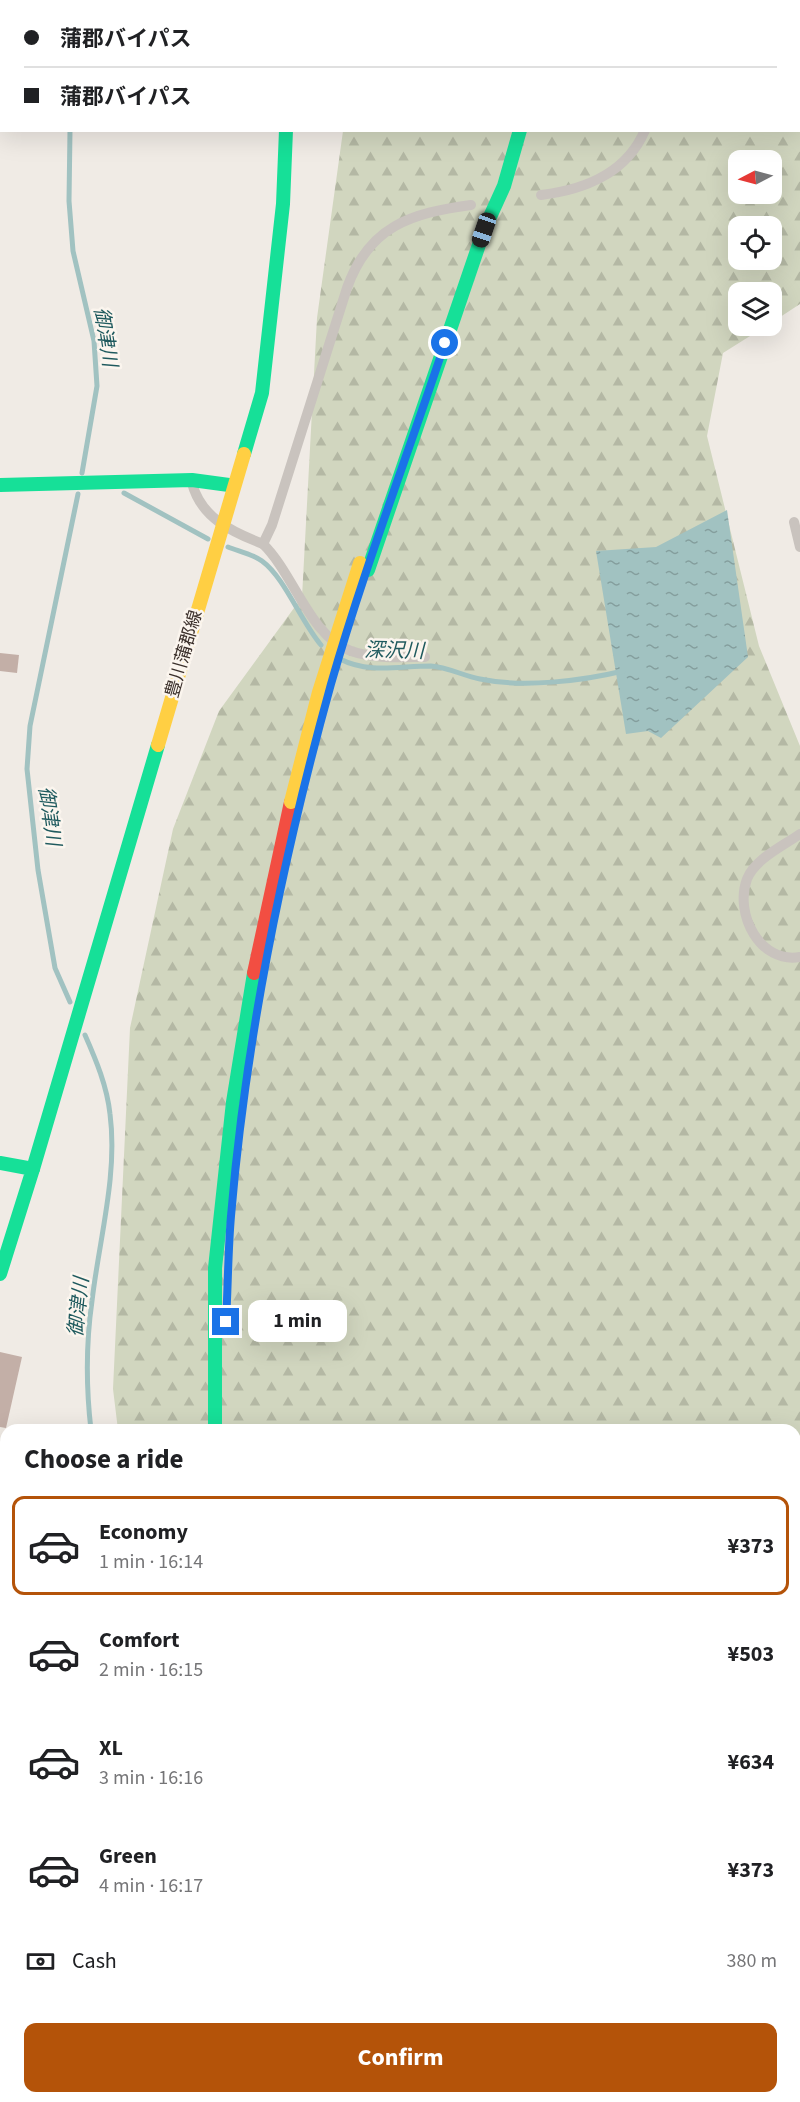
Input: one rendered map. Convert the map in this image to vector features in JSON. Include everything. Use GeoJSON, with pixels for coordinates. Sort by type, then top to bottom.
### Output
{"type":"FeatureCollection","features":[{"type":"Feature","properties":{"kind":"main road","name":"豊川蒲郡線"},"geometry":{"type":"LineString","coordinates":[[0,1274],[33,1169],[261,393],[283,204],[286,132]]}},
{"type":"Feature","properties":{"kind":"main road"},"geometry":{"type":"LineString","coordinates":[[364,567],[484,230],[504,186],[519,132]]}},
{"type":"Feature","properties":{"kind":"main road"},"geometry":{"type":"LineString","coordinates":[[215,1424],[215,1268],[232,1102],[261,933],[295,803],[332,683],[364,567],[484,194]]}},
{"type":"Feature","properties":{"kind":"main road"},"geometry":{"type":"LineString","coordinates":[[0,485],[192,480],[229,485]]}},
{"type":"Feature","properties":{"kind":"main road"},"geometry":{"type":"LineString","coordinates":[[223,1424],[231,1216],[242,1117],[262,986],[295,803]]}},
{"type":"Feature","properties":{"kind":"main road"},"geometry":{"type":"LineString","coordinates":[[0,1163],[33,1169]]}},
{"type":"Feature","properties":{"kind":"lane"},"geometry":{"type":"LineString","coordinates":[[541,195],[578,189],[615,170],[630,155],[644,132]]}},
{"type":"Feature","properties":{"kind":"lane"},"geometry":{"type":"LineString","coordinates":[[263,544],[272,525],[346,288],[358,260],[370,245],[397,223],[433,210],[471,205]]}},
{"type":"Feature","properties":{"kind":"lane"},"geometry":{"type":"LineString","coordinates":[[192,480],[195,495],[218,523],[232,532],[263,544],[283,565],[316,621],[337,643],[350,651],[378,656],[425,657]]}},
{"type":"Feature","properties":{"kind":"lane"},"geometry":{"type":"LineString","coordinates":[[794,522],[800,547]]}},
{"type":"Feature","properties":{"kind":"lane"},"geometry":{"type":"LineString","coordinates":[[800,834],[755,866],[747,879],[745,891],[750,927],[761,944],[770,953],[780,958],[800,957]]}},
{"type":"Feature","properties":{"kind":"green space"},"geometry":{"type":"Polygon","coordinates":[[[343,132],[800,132],[800,304],[782,316],[782,282],[728,282],[728,336],[750,336],[723,353],[707,436],[759,646],[800,746],[800,1424],[117,1424],[113,1389],[130,1028],[173,829],[219,711],[302,597],[317,318],[343,132]]]}},
{"type":"Feature","properties":{"kind":"water"},"geometry":{"type":"Polygon","coordinates":[[[727,510],[748,657],[661,738],[648,731],[626,734],[596,551],[656,547],[727,510]]]}},
{"type":"Feature","properties":{"kind":"building"},"geometry":{"type":"Polygon","coordinates":[[[0,653],[19,655],[17,673],[0,671],[0,653]]]}},
{"type":"Feature","properties":{"kind":"building"},"geometry":{"type":"Polygon","coordinates":[[[0,1352],[22,1357],[7,1424],[0,1424],[0,1352]]]}},
{"type":"Feature","properties":{"kind":"waterway","name":"御津川"},"geometry":{"type":"LineString","coordinates":[[70,132],[69,201],[73,251],[94,341],[97,386],[82,473]]}},
{"type":"Feature","properties":{"kind":"waterway","name":"深沢川"},"geometry":{"type":"LineString","coordinates":[[124,493],[208,539]]}},
{"type":"Feature","properties":{"kind":"waterway","name":"御津川"},"geometry":{"type":"LineString","coordinates":[[70,1002],[55,968],[38,870],[27,769],[30,726],[78,494]]}},
{"type":"Feature","properties":{"kind":"waterway","name":"深沢川"},"geometry":{"type":"LineString","coordinates":[[228,547],[254,556],[270,568],[321,645]]}},
{"type":"Feature","properties":{"kind":"waterway","name":"深沢川"},"geometry":{"type":"LineString","coordinates":[[340,659],[351,664],[373,668],[431,666],[480,679],[515,683],[571,680],[623,671]]}},
{"type":"Feature","properties":{"kind":"waterway","name":"御津川"},"geometry":{"type":"LineString","coordinates":[[85,1035],[104,1083],[112,1137],[110,1184],[90,1317],[88,1398],[90,1424]]}},
{"type":"Feature","properties":{"kind":"traffic: fast"},"geometry":{"type":"LineString","coordinates":[[244,454],[262,393],[283,204],[286,132]]}},
{"type":"Feature","properties":{"kind":"traffic: fast"},"geometry":{"type":"LineString","coordinates":[[368,570],[484,230],[504,186],[519,132]]}},
{"type":"Feature","properties":{"kind":"traffic: fast"},"geometry":{"type":"LineString","coordinates":[[0,485],[192,480],[229,485]]}},
{"type":"Feature","properties":{"kind":"traffic: fast"},"geometry":{"type":"LineString","coordinates":[[33,1169],[158,745]]}},
{"type":"Feature","properties":{"kind":"traffic: fast"},"geometry":{"type":"LineString","coordinates":[[215,1424],[215,1268],[233,1102],[254,973]]}},
{"type":"Feature","properties":{"kind":"traffic: fast"},"geometry":{"type":"LineString","coordinates":[[0,1163],[33,1169],[0,1274]]}},
{"type":"Feature","properties":{"kind":"traffic: slow"},"geometry":{"type":"LineString","coordinates":[[158,745],[244,454]]}},
{"type":"Feature","properties":{"kind":"traffic: slow"},"geometry":{"type":"LineString","coordinates":[[291,802],[319,692],[360,563]]}},
{"type":"Feature","properties":{"kind":"traffic: jam"},"geometry":{"type":"LineString","coordinates":[[254,973],[291,802]]}},
{"type":"Feature","properties":{"kind":"route"},"geometry":{"type":"LineString","coordinates":[[226,1322],[231,1216],[242,1117],[262,986],[286,862],[332,683],[445,343]]}}]}
